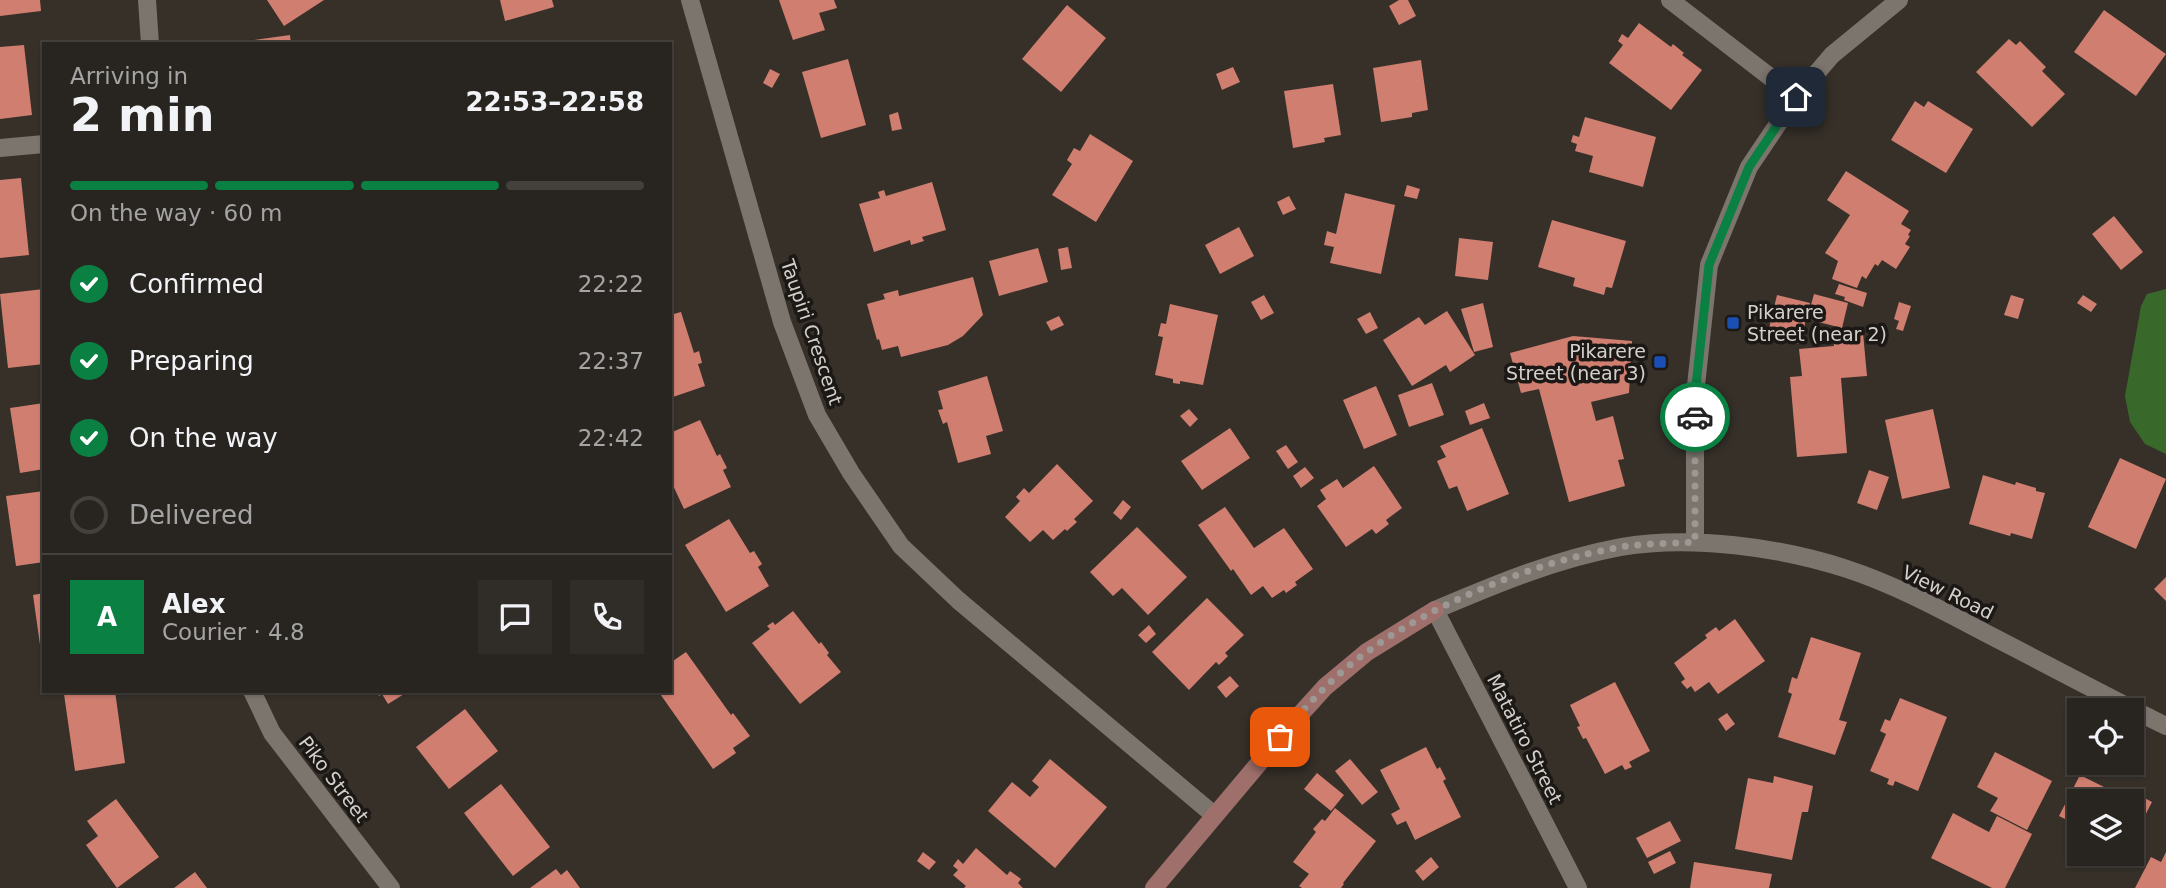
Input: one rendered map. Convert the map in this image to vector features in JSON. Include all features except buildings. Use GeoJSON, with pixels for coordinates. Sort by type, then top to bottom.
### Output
{"type":"FeatureCollection","features":[{"type":"Feature","properties":{"kind":"street"},"geometry":{"type":"LineString","coordinates":[[147,0],[150,42]]}},
{"type":"Feature","properties":{"kind":"street","name":"Taupiri Crescent"},"geometry":{"type":"LineString","coordinates":[[690,0],[782,323],[817,415],[851,473],[901,546],[958,600],[1214,816]]}},
{"type":"Feature","properties":{"kind":"street"},"geometry":{"type":"LineString","coordinates":[[1670,0],[1796,97]]}},
{"type":"Feature","properties":{"kind":"street"},"geometry":{"type":"LineString","coordinates":[[1695,542],[1695,395],[1709,265],[1749,167],[1796,97],[1832,55],[1899,0]]}},
{"type":"Feature","properties":{"kind":"street"},"geometry":{"type":"LineString","coordinates":[[0,148],[42,144]]}},
{"type":"Feature","properties":{"kind":"street","name":"View Road"},"geometry":{"type":"LineString","coordinates":[[1435,610],[1563,560],[1623,547],[1695,542],[1772,550],[1847,569],[1910,594],[2166,726]]}},
{"type":"Feature","properties":{"kind":"street"},"geometry":{"type":"LineString","coordinates":[[1154,888],[1325,687],[1367,652],[1435,610]]}},
{"type":"Feature","properties":{"kind":"street","name":"Matatiro Street"},"geometry":{"type":"LineString","coordinates":[[1435,610],[1578,888]]}},
{"type":"Feature","properties":{"kind":"street","name":"Piko Street"},"geometry":{"type":"LineString","coordinates":[[253,693],[272,733],[391,888]]}},
{"type":"Feature","properties":{"kind":"green space"},"geometry":{"type":"Polygon","coordinates":[[[2166,289],[2166,454],[2145,444],[2130,422],[2125,396],[2141,306],[2147,294],[2166,289]]]}},
{"type":"Feature","properties":{"kind":"way so far"},"geometry":{"type":"LineString","coordinates":[[1280,737],[1325,687],[1367,652],[1435,610],[1563,560],[1623,547],[1695,542],[1695,417]]}},
{"type":"Feature","properties":{"kind":"place","name":"Pikarere Street (near 2)"},"geometry":{"type":"Point","coordinates":[1733,323]}},
{"type":"Feature","properties":{"kind":"place","name":"Pikarere Street (near 3)"},"geometry":{"type":"Point","coordinates":[1660,362]}},
{"type":"Feature","properties":{"kind":"route"},"geometry":{"type":"LineString","coordinates":[[1695,417],[1709,265],[1749,167],[1796,97]]}}]}
